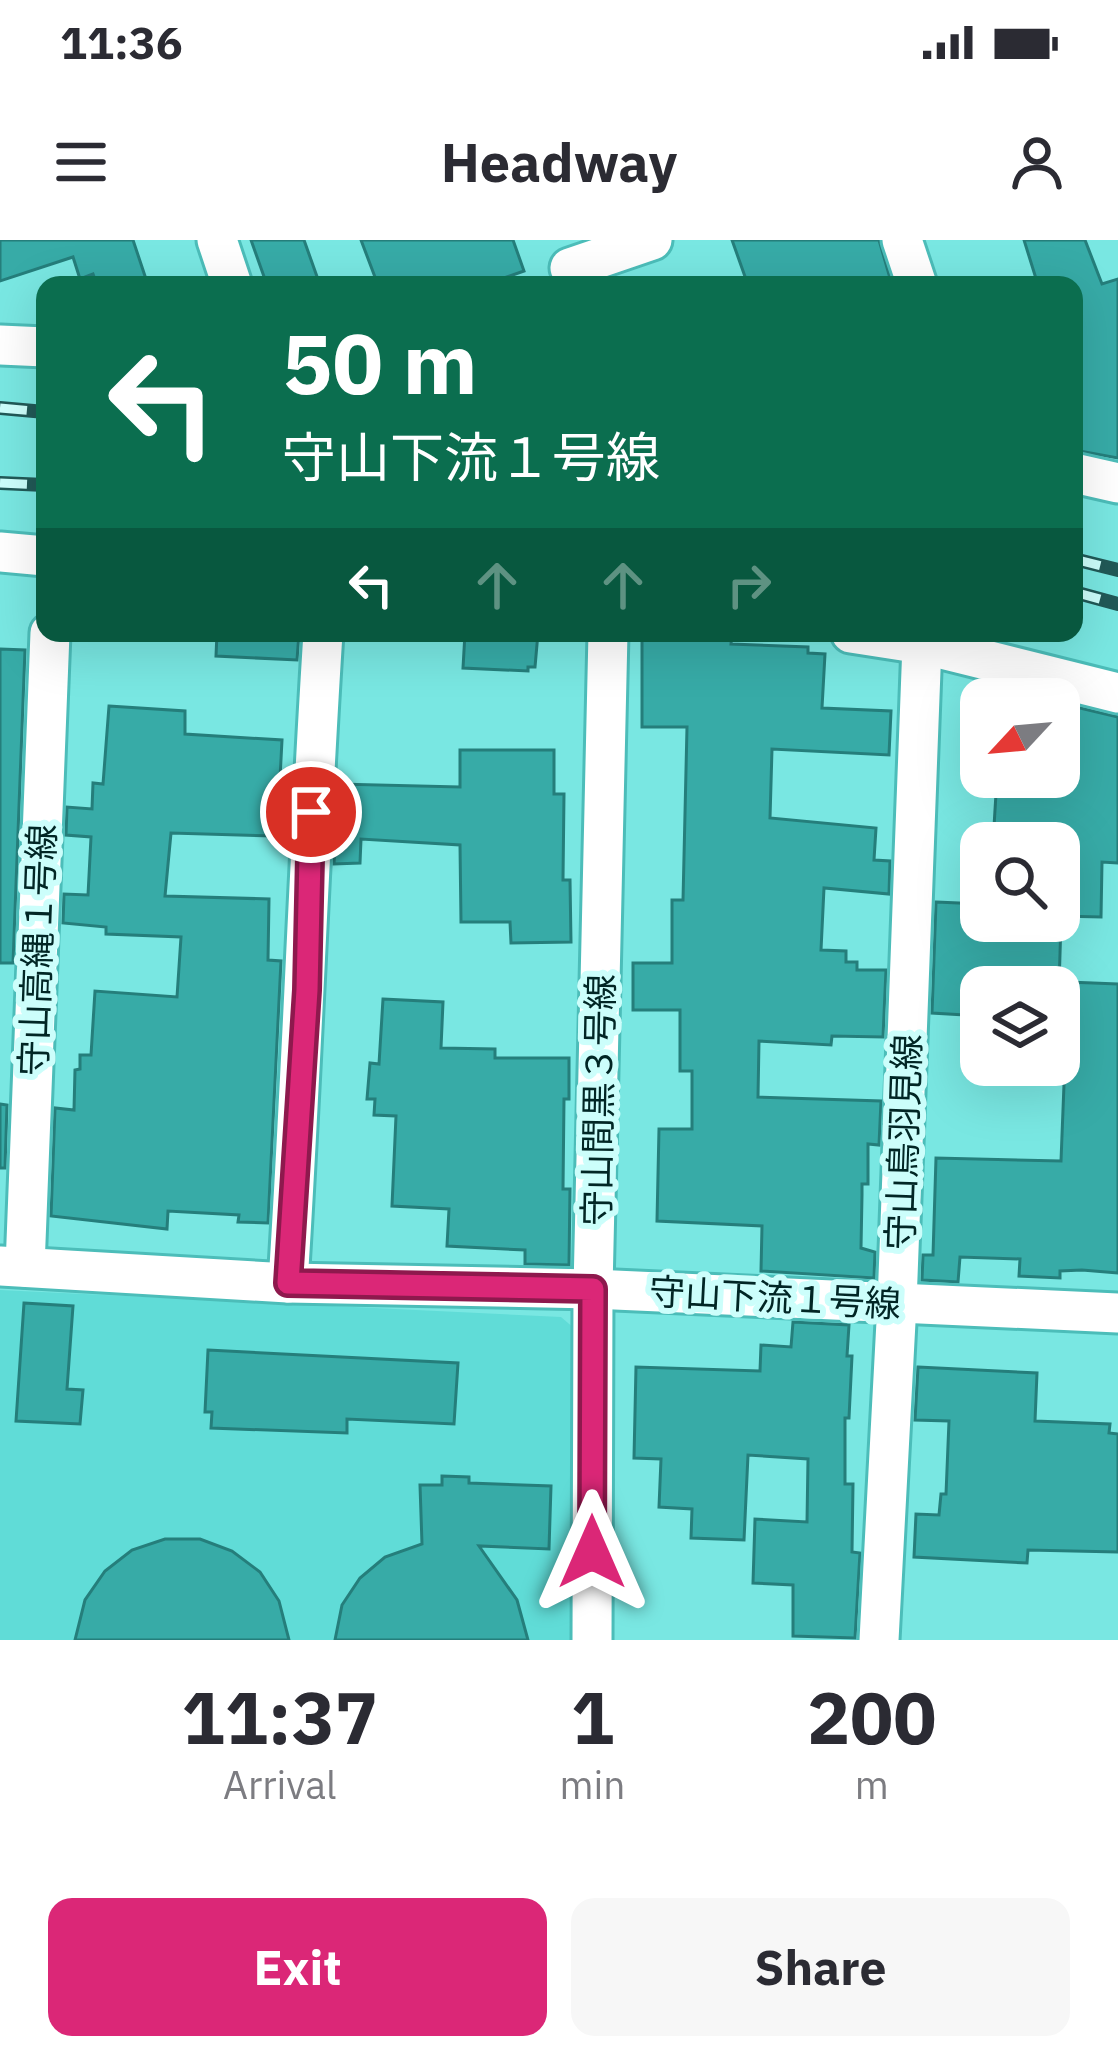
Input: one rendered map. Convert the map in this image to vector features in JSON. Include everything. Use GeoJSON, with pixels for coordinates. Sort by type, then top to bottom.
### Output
{"type":"FeatureCollection","features":[{"type":"Feature","properties":{"kind":"street"},"geometry":{"type":"LineString","coordinates":[[217,240],[229,276]]}},
{"type":"Feature","properties":{"kind":"street"},"geometry":{"type":"LineString","coordinates":[[569,264],[652,240]]}},
{"type":"Feature","properties":{"kind":"street"},"geometry":{"type":"LineString","coordinates":[[902,240],[914,276]]}},
{"type":"Feature","properties":{"kind":"street"},"geometry":{"type":"LineString","coordinates":[[0,345],[36,347]]}},
{"type":"Feature","properties":{"kind":"street"},"geometry":{"type":"LineString","coordinates":[[1083,475],[1118,483]]}},
{"type":"Feature","properties":{"kind":"street"},"geometry":{"type":"LineString","coordinates":[[0,552],[36,555]]}},
{"type":"Feature","properties":{"kind":"street","name":"守山高縄１号線"},"geometry":{"type":"LineString","coordinates":[[12,1267],[49,642]]}},
{"type":"Feature","properties":{"kind":"street"},"geometry":{"type":"LineString","coordinates":[[288,1283],[307,990],[321,642]]}},
{"type":"Feature","properties":{"kind":"street","name":"守山間黒３号線"},"geometry":{"type":"LineString","coordinates":[[592,1640],[593,1289],[608,642]]}},
{"type":"Feature","properties":{"kind":"street"},"geometry":{"type":"LineString","coordinates":[[909,642],[1118,693]]}},
{"type":"Feature","properties":{"kind":"street","name":"守山鳥羽見線"},"geometry":{"type":"LineString","coordinates":[[880,1640],[922,644]]}},
{"type":"Feature","properties":{"kind":"street","name":"守山下流１号線"},"geometry":{"type":"LineString","coordinates":[[12,1267],[288,1283],[593,1289],[1118,1313]]}},
{"type":"Feature","properties":{"kind":"shaded area"},"geometry":{"type":"Polygon","coordinates":[[[0,1290],[561,1317],[575,1329],[571,1640],[0,1640],[0,1290]]]}},
{"type":"Feature","properties":{"kind":"building"},"geometry":{"type":"Polygon","coordinates":[[[0,240],[133,240],[145,276],[79,276],[73,257],[0,281],[0,240]]]}},
{"type":"Feature","properties":{"kind":"building"},"geometry":{"type":"Polygon","coordinates":[[[251,240],[304,240],[317,276],[264,276],[251,240]]]}},
{"type":"Feature","properties":{"kind":"building"},"geometry":{"type":"Polygon","coordinates":[[[361,240],[513,240],[524,271],[510,276],[375,276],[361,240]]]}},
{"type":"Feature","properties":{"kind":"building"},"geometry":{"type":"Polygon","coordinates":[[[732,240],[879,240],[889,276],[745,276],[732,240]]]}},
{"type":"Feature","properties":{"kind":"building"},"geometry":{"type":"Polygon","coordinates":[[[1024,240],[1085,240],[1102,284],[1118,279],[1118,458],[1083,452],[1083,276],[1035,276],[1024,240]]]}},
{"type":"Feature","properties":{"kind":"building"},"geometry":{"type":"Polygon","coordinates":[[[217,642],[298,642],[297,660],[216,656],[217,642]]]}},
{"type":"Feature","properties":{"kind":"building"},"geometry":{"type":"Polygon","coordinates":[[[464,642],[537,642],[535,667],[528,671],[463,668],[464,642]]]}},
{"type":"Feature","properties":{"kind":"building"},"geometry":{"type":"Polygon","coordinates":[[[642,642],[808,647],[808,653],[825,654],[822,708],[891,711],[889,755],[772,749],[770,818],[876,828],[874,860],[890,861],[889,894],[824,888],[821,950],[846,951],[846,962],[857,962],[857,970],[886,970],[883,1037],[832,1036],[831,1045],[759,1041],[758,1097],[881,1101],[879,1145],[868,1144],[868,1184],[862,1184],[861,1248],[875,1252],[874,1278],[761,1271],[762,1226],[657,1221],[659,1129],[692,1129],[692,1071],[680,1071],[680,1010],[633,1010],[633,963],[672,963],[672,900],[683,900],[687,727],[642,727],[642,642]]]}},
{"type":"Feature","properties":{"kind":"building"},"geometry":{"type":"Polygon","coordinates":[[[0,649],[25,650],[13,963],[0,963],[0,649]]]}},
{"type":"Feature","properties":{"kind":"building"},"geometry":{"type":"Polygon","coordinates":[[[109,706],[185,711],[185,734],[282,740],[273,836],[171,833],[165,896],[269,899],[268,960],[281,961],[268,1223],[238,1222],[239,1215],[168,1211],[167,1229],[51,1216],[55,1108],[74,1110],[75,1070],[80,1069],[80,1055],[91,1055],[95,991],[177,997],[181,937],[106,934],[106,927],[63,923],[64,894],[88,895],[91,837],[66,835],[67,807],[92,809],[93,783],[103,784],[109,706]]]}},
{"type":"Feature","properties":{"kind":"building"},"geometry":{"type":"Polygon","coordinates":[[[1080,708],[1118,717],[1118,863],[1102,862],[1101,917],[1080,916],[1080,822],[994,822],[996,798],[1080,798],[1080,708]]]}},
{"type":"Feature","properties":{"kind":"building"},"geometry":{"type":"Polygon","coordinates":[[[460,750],[554,750],[554,794],[564,794],[563,880],[570,880],[571,942],[511,943],[510,922],[461,922],[460,845],[361,839],[360,863],[334,864],[338,784],[460,787],[460,750]]]}},
{"type":"Feature","properties":{"kind":"building"},"geometry":{"type":"Polygon","coordinates":[[[936,902],[960,903],[960,942],[1060,942],[1060,966],[960,966],[960,1015],[932,1013],[936,902]]]}},
{"type":"Feature","properties":{"kind":"building"},"geometry":{"type":"Polygon","coordinates":[[[1080,982],[1118,984],[1118,1273],[1082,1270],[1060,1271],[1060,1278],[1019,1276],[1020,1259],[960,1257],[958,1282],[922,1280],[923,1255],[933,1255],[936,1158],[1061,1161],[1064,1086],[1080,1086],[1080,982]]]}},
{"type":"Feature","properties":{"kind":"building"},"geometry":{"type":"Polygon","coordinates":[[[383,999],[443,1002],[441,1048],[495,1049],[495,1058],[569,1058],[563,1189],[570,1189],[569,1265],[525,1264],[525,1250],[447,1246],[449,1209],[392,1206],[396,1116],[374,1115],[375,1099],[367,1099],[370,1063],[379,1064],[383,999]]]}},
{"type":"Feature","properties":{"kind":"building"},"geometry":{"type":"Polygon","coordinates":[[[0,1104],[7,1105],[5,1168],[0,1168],[0,1104]]]}},
{"type":"Feature","properties":{"kind":"building"},"geometry":{"type":"Polygon","coordinates":[[[24,1303],[73,1306],[67,1389],[83,1390],[80,1424],[16,1421],[24,1303]]]}},
{"type":"Feature","properties":{"kind":"building"},"geometry":{"type":"Polygon","coordinates":[[[793,1322],[849,1325],[847,1356],[852,1356],[849,1418],[845,1418],[845,1484],[853,1484],[852,1552],[860,1553],[855,1638],[793,1636],[793,1585],[753,1583],[755,1519],[807,1522],[808,1459],[748,1455],[744,1540],[691,1538],[692,1509],[659,1507],[661,1459],[634,1458],[636,1367],[760,1371],[761,1345],[791,1347],[793,1322]]]}},
{"type":"Feature","properties":{"kind":"building"},"geometry":{"type":"Polygon","coordinates":[[[208,1350],[458,1363],[454,1424],[347,1419],[347,1433],[211,1428],[212,1412],[205,1412],[208,1350]]]}},
{"type":"Feature","properties":{"kind":"building"},"geometry":{"type":"Polygon","coordinates":[[[918,1367],[1037,1373],[1035,1421],[1110,1424],[1109,1433],[1118,1434],[1118,1552],[1028,1550],[1027,1563],[914,1557],[916,1514],[939,1515],[941,1494],[946,1494],[949,1421],[915,1420],[918,1367]]]}},
{"type":"Feature","properties":{"kind":"building"},"geometry":{"type":"Polygon","coordinates":[[[442,1476],[469,1477],[469,1483],[551,1486],[549,1549],[479,1546],[517,1600],[528,1640],[335,1640],[342,1605],[360,1578],[385,1557],[422,1544],[420,1485],[442,1485],[442,1476]]]}},
{"type":"Feature","properties":{"kind":"building"},"geometry":{"type":"Polygon","coordinates":[[[165,1539],[200,1539],[232,1551],[260,1572],[279,1601],[289,1640],[75,1640],[85,1600],[105,1571],[132,1550],[165,1539]]]}},
{"type":"Feature","properties":{"kind":"railway"},"geometry":{"type":"LineString","coordinates":[[0,408],[36,411]]}},
{"type":"Feature","properties":{"kind":"railway"},"geometry":{"type":"LineString","coordinates":[[0,483],[36,485]]}},
{"type":"Feature","properties":{"kind":"railway"},"geometry":{"type":"LineString","coordinates":[[1083,561],[1118,570]]}},
{"type":"Feature","properties":{"kind":"railway"},"geometry":{"type":"LineString","coordinates":[[1083,594],[1118,604]]}},
{"type":"Feature","properties":{"kind":"route"},"geometry":{"type":"LineString","coordinates":[[311,812],[307,990],[288,1283],[593,1289],[592,1552]]}}]}
